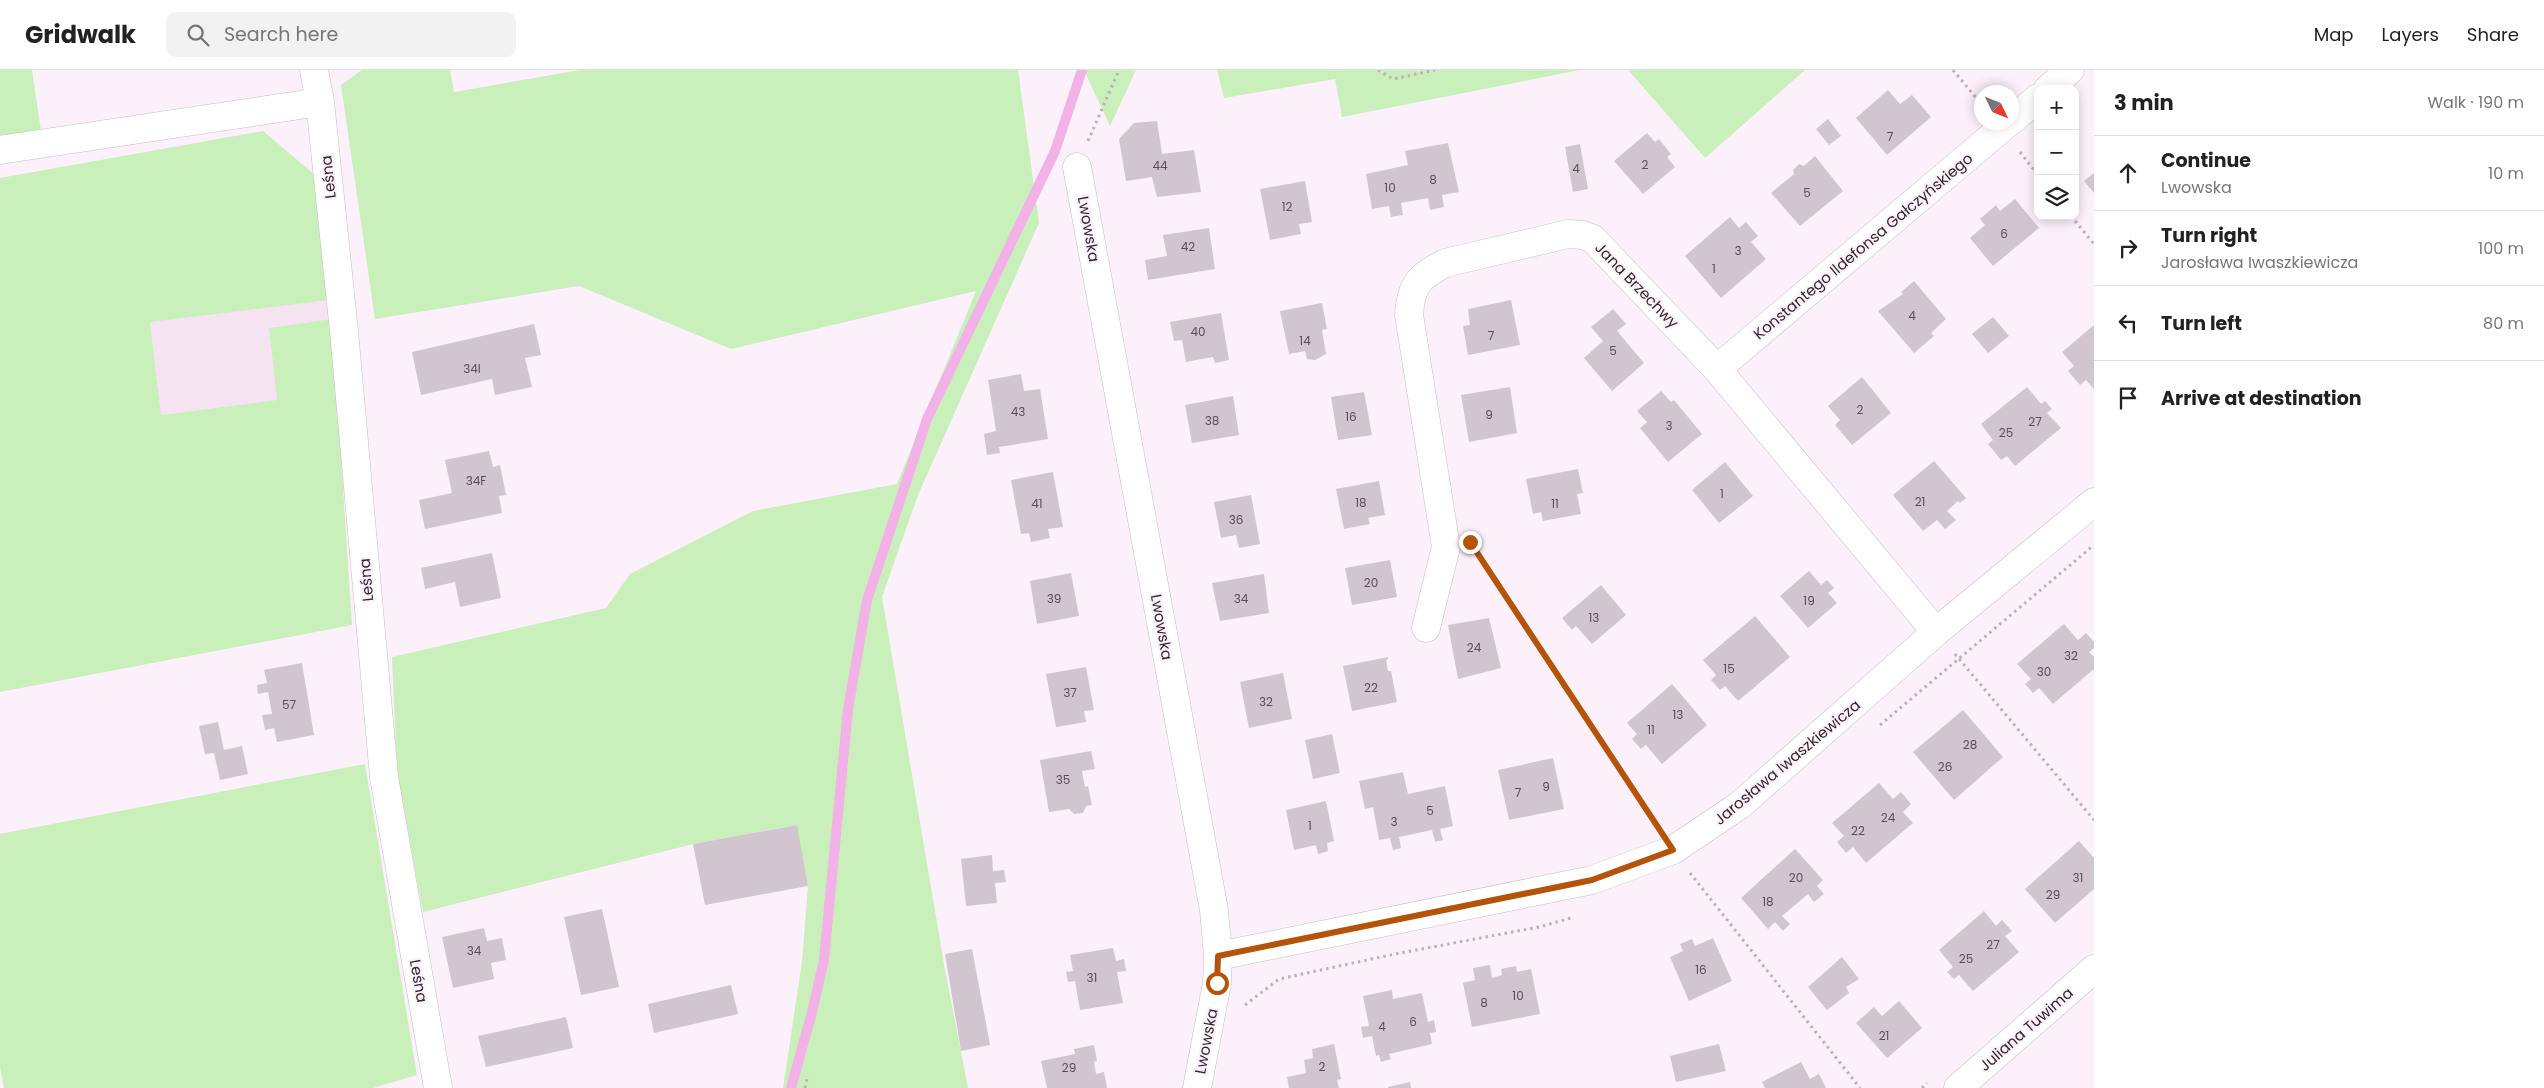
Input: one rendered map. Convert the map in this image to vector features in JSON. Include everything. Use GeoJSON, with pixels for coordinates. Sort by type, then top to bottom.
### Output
{"type":"FeatureCollection","features":[{"type":"Feature","properties":{"kind":"street","name":"Leśna"},"geometry":{"type":"LineString","coordinates":[[314,70],[320,102],[344,331],[384,777],[438,1088]]}},
{"type":"Feature","properties":{"kind":"street"},"geometry":{"type":"LineString","coordinates":[[2053,85],[2070,70]]}},
{"type":"Feature","properties":{"kind":"street","name":"Konstantego Ildefonsa Gałczyńskiego"},"geometry":{"type":"LineString","coordinates":[[2019,114],[2034,101]]}},
{"type":"Feature","properties":{"kind":"street"},"geometry":{"type":"LineString","coordinates":[[0,150],[320,102]]}},
{"type":"Feature","properties":{"kind":"street","name":"Konstantego Ildefonsa Gałczyńskiego"},"geometry":{"type":"LineString","coordinates":[[1717,369],[1999,130]]}},
{"type":"Feature","properties":{"kind":"street","name":"Lwowska"},"geometry":{"type":"LineString","coordinates":[[1077,167],[1214,910],[1218,956],[1217,983],[1197,1088]]}},
{"type":"Feature","properties":{"kind":"street","name":"Jana Brzechwy"},"geometry":{"type":"LineString","coordinates":[[1446,546],[1409,315],[1410,298],[1415,284],[1428,272],[1463,257],[1568,234],[1582,235],[1593,240],[1717,369],[1936,632]]}},
{"type":"Feature","properties":{"kind":"street","name":"Jarosława Iwaszkiewicza"},"geometry":{"type":"LineString","coordinates":[[1218,956],[1592,880],[1673,850],[1740,805],[1936,632],[2094,502]]}},
{"type":"Feature","properties":{"kind":"street"},"geometry":{"type":"LineString","coordinates":[[1426,628],[1446,546]]}},
{"type":"Feature","properties":{"kind":"street","name":"Juliana Tuwima"},"geometry":{"type":"LineString","coordinates":[[1958,1088],[2094,969]]}},
{"type":"Feature","properties":{"kind":"path"},"geometry":{"type":"LineString","coordinates":[[1077,167],[1119,70]]}},
{"type":"Feature","properties":{"kind":"path"},"geometry":{"type":"LineString","coordinates":[[1378,70],[1393,79],[1435,70]]}},
{"type":"Feature","properties":{"kind":"path"},"geometry":{"type":"LineString","coordinates":[[1953,70],[1974,95]]}},
{"type":"Feature","properties":{"kind":"path"},"geometry":{"type":"LineString","coordinates":[[2074,220],[2094,244]]}},
{"type":"Feature","properties":{"kind":"path"},"geometry":{"type":"LineString","coordinates":[[1446,546],[1470,542],[1673,850],[1860,1088]]}},
{"type":"Feature","properties":{"kind":"path"},"geometry":{"type":"LineString","coordinates":[[1936,632],[2094,820]]}},
{"type":"Feature","properties":{"kind":"path"},"geometry":{"type":"LineString","coordinates":[[805,1088],[807,1079]]}},
{"type":"Feature","properties":{"kind":"shaded area"},"geometry":{"type":"Polygon","coordinates":[[[330,300],[332,319],[269,328],[277,400],[161,415],[150,321],[330,300]]]}},
{"type":"Feature","properties":{"kind":"green space"},"geometry":{"type":"Polygon","coordinates":[[[0,70],[32,70],[41,131],[0,137],[0,70]]]}},
{"type":"Feature","properties":{"kind":"green space"},"geometry":{"type":"Polygon","coordinates":[[[362,70],[450,70],[454,92],[580,70],[1018,70],[1039,223],[918,495],[882,597],[945,970],[968,1088],[783,1088],[802,962],[808,886],[796,825],[693,844],[423,912],[397,773],[392,657],[606,608],[630,574],[753,511],[897,484],[976,291],[731,349],[579,286],[375,319],[341,85],[362,70]]]}},
{"type":"Feature","properties":{"kind":"green space"},"geometry":{"type":"Polygon","coordinates":[[[1084,70],[1136,70],[1110,126],[1084,70]]]}},
{"type":"Feature","properties":{"kind":"green space"},"geometry":{"type":"Polygon","coordinates":[[[1217,70],[1580,70],[1342,117],[1335,79],[1224,98],[1217,70]]]}},
{"type":"Feature","properties":{"kind":"green space"},"geometry":{"type":"Polygon","coordinates":[[[1628,70],[1805,70],[1705,158],[1628,70]]]}},
{"type":"Feature","properties":{"kind":"green space"},"geometry":{"type":"Polygon","coordinates":[[[263,131],[315,175],[330,300],[150,322],[161,415],[277,400],[269,328],[332,319],[352,625],[0,692],[0,178],[263,131]]]}},
{"type":"Feature","properties":{"kind":"green space"},"geometry":{"type":"Polygon","coordinates":[[[365,764],[417,1075],[373,1088],[4,1088],[0,1067],[0,834],[365,764]]]}},
{"type":"Feature","properties":{"kind":"building"},"geometry":{"type":"Polygon","coordinates":[[[1888,90],[1900,104],[1912,95],[1931,117],[1887,155],[1856,118],[1888,90]]]}},
{"type":"Feature","properties":{"kind":"building"},"geometry":{"type":"Polygon","coordinates":[[[1828,119],[1841,136],[1829,145],[1816,129],[1828,119]]]}},
{"type":"Feature","properties":{"kind":"building"},"geometry":{"type":"Polygon","coordinates":[[[1157,121],[1162,154],[1194,150],[1201,192],[1157,197],[1152,177],[1126,181],[1119,139],[1134,123],[1157,121]]]}},
{"type":"Feature","properties":{"kind":"building"},"geometry":{"type":"Polygon","coordinates":[[[1647,133],[1655,142],[1659,139],[1671,154],[1667,157],[1675,167],[1643,194],[1614,161],[1647,133]]]}},
{"type":"Feature","properties":{"kind":"building"},"geometry":{"type":"Polygon","coordinates":[[[1448,143],[1459,192],[1442,195],[1444,207],[1430,210],[1428,198],[1401,203],[1403,215],[1391,217],[1389,206],[1372,209],[1366,174],[1408,165],[1405,151],[1448,143]]]}},
{"type":"Feature","properties":{"kind":"building"},"geometry":{"type":"Polygon","coordinates":[[[1580,144],[1588,189],[1573,192],[1565,147],[1580,144]]]}},
{"type":"Feature","properties":{"kind":"building"},"geometry":{"type":"Polygon","coordinates":[[[1815,156],[1843,191],[1800,226],[1771,193],[1794,174],[1793,170],[1799,164],[1804,166],[1815,156]]]}},
{"type":"Feature","properties":{"kind":"building"},"geometry":{"type":"Polygon","coordinates":[[[2094,173],[2094,193],[2084,181],[2094,173]]]}},
{"type":"Feature","properties":{"kind":"building"},"geometry":{"type":"Polygon","coordinates":[[[1305,181],[1312,222],[1299,224],[1301,234],[1270,240],[1260,189],[1305,181]]]}},
{"type":"Feature","properties":{"kind":"building"},"geometry":{"type":"Polygon","coordinates":[[[2015,199],[2039,228],[1993,266],[1970,238],[1985,225],[1980,219],[1996,205],[2000,211],[2015,199]]]}},
{"type":"Feature","properties":{"kind":"building"},"geometry":{"type":"Polygon","coordinates":[[[1730,217],[1739,228],[1746,222],[1758,236],[1751,242],[1766,259],[1721,298],[1685,256],[1730,217]]]}},
{"type":"Feature","properties":{"kind":"building"},"geometry":{"type":"Polygon","coordinates":[[[1209,228],[1215,269],[1148,280],[1145,260],[1167,256],[1163,235],[1209,228]]]}},
{"type":"Feature","properties":{"kind":"building"},"geometry":{"type":"Polygon","coordinates":[[[1914,281],[1946,319],[1931,333],[1934,336],[1914,353],[1878,311],[1903,294],[1901,292],[1914,281]]]}},
{"type":"Feature","properties":{"kind":"building"},"geometry":{"type":"Polygon","coordinates":[[[1511,300],[1520,345],[1468,355],[1463,326],[1470,325],[1468,309],[1511,300]]]}},
{"type":"Feature","properties":{"kind":"building"},"geometry":{"type":"Polygon","coordinates":[[[1322,303],[1327,329],[1322,330],[1326,354],[1315,360],[1307,359],[1305,351],[1289,354],[1280,311],[1322,303]]]}},
{"type":"Feature","properties":{"kind":"building"},"geometry":{"type":"Polygon","coordinates":[[[1613,309],[1626,324],[1617,331],[1644,363],[1612,391],[1584,358],[1603,341],[1591,327],[1613,309]]]}},
{"type":"Feature","properties":{"kind":"building"},"geometry":{"type":"Polygon","coordinates":[[[1221,313],[1229,360],[1215,363],[1213,357],[1186,362],[1182,340],[1174,341],[1170,322],[1221,313]]]}},
{"type":"Feature","properties":{"kind":"building"},"geometry":{"type":"Polygon","coordinates":[[[1993,317],[2009,336],[1988,353],[1972,334],[1993,317]]]}},
{"type":"Feature","properties":{"kind":"building"},"geometry":{"type":"Polygon","coordinates":[[[534,324],[541,355],[525,358],[532,387],[495,395],[492,379],[421,395],[412,352],[534,324]]]}},
{"type":"Feature","properties":{"kind":"building"},"geometry":{"type":"Polygon","coordinates":[[[2094,325],[2094,389],[2086,380],[2080,385],[2068,371],[2074,366],[2062,352],[2094,325]]]}},
{"type":"Feature","properties":{"kind":"building"},"geometry":{"type":"Polygon","coordinates":[[[1021,374],[1024,391],[1040,389],[1048,439],[999,447],[1000,453],[987,455],[984,434],[996,431],[988,380],[1021,374]]]}},
{"type":"Feature","properties":{"kind":"building"},"geometry":{"type":"Polygon","coordinates":[[[1862,377],[1891,413],[1852,445],[1835,425],[1840,420],[1828,406],[1862,377]]]}},
{"type":"Feature","properties":{"kind":"building"},"geometry":{"type":"Polygon","coordinates":[[[1510,387],[1517,433],[1469,442],[1461,395],[1510,387]]]}},
{"type":"Feature","properties":{"kind":"building"},"geometry":{"type":"Polygon","coordinates":[[[2027,387],[2041,404],[2045,401],[2052,409],[2047,413],[2061,428],[2015,466],[2007,456],[2001,460],[1988,444],[1993,440],[1981,424],[2027,387]]]}},
{"type":"Feature","properties":{"kind":"building"},"geometry":{"type":"Polygon","coordinates":[[[1661,391],[1671,402],[1674,400],[1702,434],[1668,462],[1640,428],[1647,422],[1637,411],[1661,391]]]}},
{"type":"Feature","properties":{"kind":"building"},"geometry":{"type":"Polygon","coordinates":[[[1364,392],[1372,435],[1338,440],[1331,397],[1364,392]]]}},
{"type":"Feature","properties":{"kind":"building"},"geometry":{"type":"Polygon","coordinates":[[[1233,396],[1239,435],[1192,443],[1185,405],[1233,396]]]}},
{"type":"Feature","properties":{"kind":"building"},"geometry":{"type":"Polygon","coordinates":[[[489,451],[493,467],[500,465],[506,495],[499,496],[502,513],[425,529],[419,500],[452,493],[445,460],[489,451]]]}},
{"type":"Feature","properties":{"kind":"building"},"geometry":{"type":"Polygon","coordinates":[[[1934,461],[1966,498],[1960,503],[1958,501],[1947,511],[1956,520],[1945,529],[1937,520],[1923,531],[1893,495],[1934,461]]]}},
{"type":"Feature","properties":{"kind":"building"},"geometry":{"type":"Polygon","coordinates":[[[1725,462],[1753,496],[1719,523],[1692,490],[1725,462]]]}},
{"type":"Feature","properties":{"kind":"building"},"geometry":{"type":"Polygon","coordinates":[[[1578,469],[1583,493],[1577,494],[1581,514],[1543,521],[1541,512],[1533,514],[1526,479],[1578,469]]]}},
{"type":"Feature","properties":{"kind":"building"},"geometry":{"type":"Polygon","coordinates":[[[1053,472],[1063,527],[1048,529],[1050,538],[1031,542],[1029,533],[1021,534],[1011,480],[1053,472]]]}},
{"type":"Feature","properties":{"kind":"building"},"geometry":{"type":"Polygon","coordinates":[[[1379,481],[1385,515],[1368,518],[1370,524],[1344,529],[1336,489],[1379,481]]]}},
{"type":"Feature","properties":{"kind":"building"},"geometry":{"type":"Polygon","coordinates":[[[1251,495],[1260,544],[1239,548],[1236,535],[1221,538],[1214,502],[1251,495]]]}},
{"type":"Feature","properties":{"kind":"building"},"geometry":{"type":"Polygon","coordinates":[[[492,553],[501,598],[460,607],[455,582],[425,589],[421,568],[492,553]]]}},
{"type":"Feature","properties":{"kind":"building"},"geometry":{"type":"Polygon","coordinates":[[[1390,560],[1397,597],[1352,605],[1345,568],[1390,560]]]}},
{"type":"Feature","properties":{"kind":"building"},"geometry":{"type":"Polygon","coordinates":[[[1809,571],[1821,585],[1827,580],[1834,588],[1828,593],[1837,603],[1808,628],[1780,596],[1809,571]]]}},
{"type":"Feature","properties":{"kind":"building"},"geometry":{"type":"Polygon","coordinates":[[[1071,573],[1079,616],[1037,624],[1030,581],[1071,573]]]}},
{"type":"Feature","properties":{"kind":"building"},"geometry":{"type":"Polygon","coordinates":[[[1264,574],[1269,613],[1220,621],[1212,583],[1264,574]]]}},
{"type":"Feature","properties":{"kind":"building"},"geometry":{"type":"Polygon","coordinates":[[[1601,585],[1626,615],[1592,644],[1576,626],[1572,630],[1562,618],[1601,585]]]}},
{"type":"Feature","properties":{"kind":"building"},"geometry":{"type":"Polygon","coordinates":[[[1755,616],[1790,657],[1738,701],[1725,686],[1720,690],[1711,680],[1716,675],[1703,660],[1755,616]]]}},
{"type":"Feature","properties":{"kind":"building"},"geometry":{"type":"Polygon","coordinates":[[[1489,618],[1501,668],[1458,679],[1448,625],[1489,618]]]}},
{"type":"Feature","properties":{"kind":"building"},"geometry":{"type":"Polygon","coordinates":[[[2064,624],[2078,640],[2086,633],[2094,642],[2094,648],[2089,652],[2094,657],[2094,669],[2053,704],[2039,688],[2033,693],[2025,684],[2031,679],[2017,664],[2064,624]]]}},
{"type":"Feature","properties":{"kind":"building"},"geometry":{"type":"Polygon","coordinates":[[[1388,657],[1386,660],[1388,671],[1391,671],[1397,702],[1352,711],[1343,666],[1388,657]]]}},
{"type":"Feature","properties":{"kind":"building"},"geometry":{"type":"Polygon","coordinates":[[[302,663],[314,735],[277,742],[274,728],[265,730],[262,715],[272,714],[268,692],[258,694],[257,685],[267,683],[264,670],[302,663]]]}},
{"type":"Feature","properties":{"kind":"building"},"geometry":{"type":"Polygon","coordinates":[[[1086,667],[1094,710],[1084,711],[1086,722],[1056,727],[1046,674],[1086,667]]]}},
{"type":"Feature","properties":{"kind":"building"},"geometry":{"type":"Polygon","coordinates":[[[1283,673],[1292,719],[1249,728],[1240,682],[1283,673]]]}},
{"type":"Feature","properties":{"kind":"building"},"geometry":{"type":"Polygon","coordinates":[[[1672,684],[1707,725],[1662,764],[1646,745],[1641,749],[1632,739],[1637,734],[1627,723],[1672,684]]]}},
{"type":"Feature","properties":{"kind":"building"},"geometry":{"type":"Polygon","coordinates":[[[1963,710],[2003,757],[1954,800],[1913,752],[1963,710]]]}},
{"type":"Feature","properties":{"kind":"building"},"geometry":{"type":"Polygon","coordinates":[[[218,722],[224,750],[242,746],[248,774],[220,780],[214,753],[205,754],[199,726],[218,722]]]}},
{"type":"Feature","properties":{"kind":"building"},"geometry":{"type":"Polygon","coordinates":[[[1332,734],[1340,773],[1313,779],[1305,740],[1332,734]]]}},
{"type":"Feature","properties":{"kind":"building"},"geometry":{"type":"Polygon","coordinates":[[[1091,751],[1095,769],[1082,771],[1085,787],[1088,786],[1092,805],[1086,806],[1083,813],[1074,814],[1069,809],[1049,812],[1040,760],[1091,751]]]}},
{"type":"Feature","properties":{"kind":"building"},"geometry":{"type":"Polygon","coordinates":[[[1553,758],[1564,809],[1509,820],[1498,770],[1553,758]]]}},
{"type":"Feature","properties":{"kind":"building"},"geometry":{"type":"Polygon","coordinates":[[[1403,772],[1408,794],[1445,786],[1453,826],[1440,829],[1443,840],[1435,842],[1432,830],[1399,837],[1401,848],[1393,850],[1390,838],[1379,840],[1373,807],[1365,809],[1359,781],[1403,772]]]}},
{"type":"Feature","properties":{"kind":"building"},"geometry":{"type":"Polygon","coordinates":[[[1879,783],[1893,799],[1901,792],[1911,804],[1903,812],[1913,823],[1866,863],[1853,847],[1846,853],[1837,842],[1844,836],[1832,823],[1879,783]]]}},
{"type":"Feature","properties":{"kind":"building"},"geometry":{"type":"Polygon","coordinates":[[[1326,801],[1334,841],[1327,843],[1328,851],[1318,854],[1316,845],[1294,850],[1286,810],[1326,801]]]}},
{"type":"Feature","properties":{"kind":"building"},"geometry":{"type":"Polygon","coordinates":[[[797,825],[808,886],[705,905],[693,844],[797,825]]]}},
{"type":"Feature","properties":{"kind":"building"},"geometry":{"type":"Polygon","coordinates":[[[2079,841],[2094,858],[2094,889],[2055,923],[2025,889],[2079,841]]]}},
{"type":"Feature","properties":{"kind":"building"},"geometry":{"type":"Polygon","coordinates":[[[1795,849],[1823,880],[1817,886],[1824,894],[1814,902],[1808,894],[1782,916],[1790,924],[1783,931],[1775,922],[1768,929],[1741,898],[1795,849]]]}},
{"type":"Feature","properties":{"kind":"building"},"geometry":{"type":"Polygon","coordinates":[[[992,855],[993,871],[1004,870],[1006,882],[995,883],[997,903],[966,906],[961,859],[992,855]]]}},
{"type":"Feature","properties":{"kind":"building"},"geometry":{"type":"Polygon","coordinates":[[[602,909],[619,987],[581,995],[564,917],[602,909]]]}},
{"type":"Feature","properties":{"kind":"building"},"geometry":{"type":"Polygon","coordinates":[[[1984,911],[1996,926],[2002,920],[2012,931],[2005,936],[2019,952],[1973,991],[1959,975],[1954,979],[1947,972],[1953,967],[1939,950],[1984,911]]]}},
{"type":"Feature","properties":{"kind":"building"},"geometry":{"type":"Polygon","coordinates":[[[484,928],[487,941],[502,938],[506,960],[491,963],[494,979],[453,988],[442,937],[484,928]]]}},
{"type":"Feature","properties":{"kind":"building"},"geometry":{"type":"Polygon","coordinates":[[[1713,938],[1732,981],[1689,1001],[1670,957],[1683,951],[1680,944],[1692,939],[1695,946],[1713,938]]]}},
{"type":"Feature","properties":{"kind":"building"},"geometry":{"type":"Polygon","coordinates":[[[1113,948],[1116,961],[1124,959],[1126,971],[1117,972],[1123,1003],[1080,1010],[1075,981],[1068,982],[1066,972],[1073,971],[1070,955],[1113,948]]]}},
{"type":"Feature","properties":{"kind":"building"},"geometry":{"type":"Polygon","coordinates":[[[972,949],[990,1045],[961,1051],[945,954],[972,949]]]}},
{"type":"Feature","properties":{"kind":"building"},"geometry":{"type":"Polygon","coordinates":[[[1842,957],[1859,979],[1846,987],[1849,993],[1827,1010],[1808,987],[1842,957]]]}},
{"type":"Feature","properties":{"kind":"building"},"geometry":{"type":"Polygon","coordinates":[[[1490,965],[1492,978],[1502,975],[1501,969],[1516,966],[1517,972],[1531,969],[1540,1014],[1472,1027],[1463,983],[1475,980],[1473,968],[1490,965]]]}},
{"type":"Feature","properties":{"kind":"building"},"geometry":{"type":"Polygon","coordinates":[[[731,985],[738,1014],[654,1033],[648,1004],[731,985]]]}},
{"type":"Feature","properties":{"kind":"building"},"geometry":{"type":"Polygon","coordinates":[[[1392,990],[1393,999],[1422,993],[1428,1022],[1434,1020],[1436,1032],[1430,1033],[1432,1044],[1389,1054],[1391,1059],[1381,1062],[1379,1055],[1376,1056],[1372,1036],[1363,1038],[1361,1027],[1369,1026],[1363,996],[1392,990]]]}},
{"type":"Feature","properties":{"kind":"building"},"geometry":{"type":"Polygon","coordinates":[[[1899,1001],[1922,1028],[1887,1058],[1856,1023],[1874,1007],[1882,1016],[1899,1001]]]}},
{"type":"Feature","properties":{"kind":"building"},"geometry":{"type":"Polygon","coordinates":[[[566,1017],[573,1048],[486,1067],[478,1036],[566,1017]]]}},
{"type":"Feature","properties":{"kind":"building"},"geometry":{"type":"Polygon","coordinates":[[[1334,1044],[1341,1079],[1337,1080],[1339,1088],[1289,1088],[1287,1077],[1306,1073],[1304,1060],[1313,1058],[1312,1049],[1334,1044]]]}},
{"type":"Feature","properties":{"kind":"building"},"geometry":{"type":"Polygon","coordinates":[[[1719,1044],[1726,1071],[1676,1082],[1670,1056],[1719,1044]]]}},
{"type":"Feature","properties":{"kind":"building"},"geometry":{"type":"Polygon","coordinates":[[[1094,1045],[1097,1061],[1094,1062],[1096,1074],[1104,1072],[1107,1088],[1047,1088],[1041,1061],[1075,1054],[1074,1049],[1094,1045]]]}},
{"type":"Feature","properties":{"kind":"building"},"geometry":{"type":"Polygon","coordinates":[[[1801,1062],[1810,1079],[1819,1074],[1826,1088],[1765,1088],[1762,1082],[1801,1062]]]}},
{"type":"Feature","properties":{"kind":"building"},"geometry":{"type":"Polygon","coordinates":[[[1410,1082],[1411,1088],[1388,1088],[1388,1087],[1410,1082]]]}},
{"type":"Feature","properties":{"kind":"waterway"},"geometry":{"type":"LineString","coordinates":[[791,1088],[824,960],[848,709],[867,600],[927,419],[1055,151],[1082,70]]}},
{"type":"Feature","properties":{"kind":"route"},"geometry":{"type":"LineString","coordinates":[[1217,983],[1218,956],[1260,949],[1592,880],[1624,870],[1673,850],[1470,542]]}}]}
